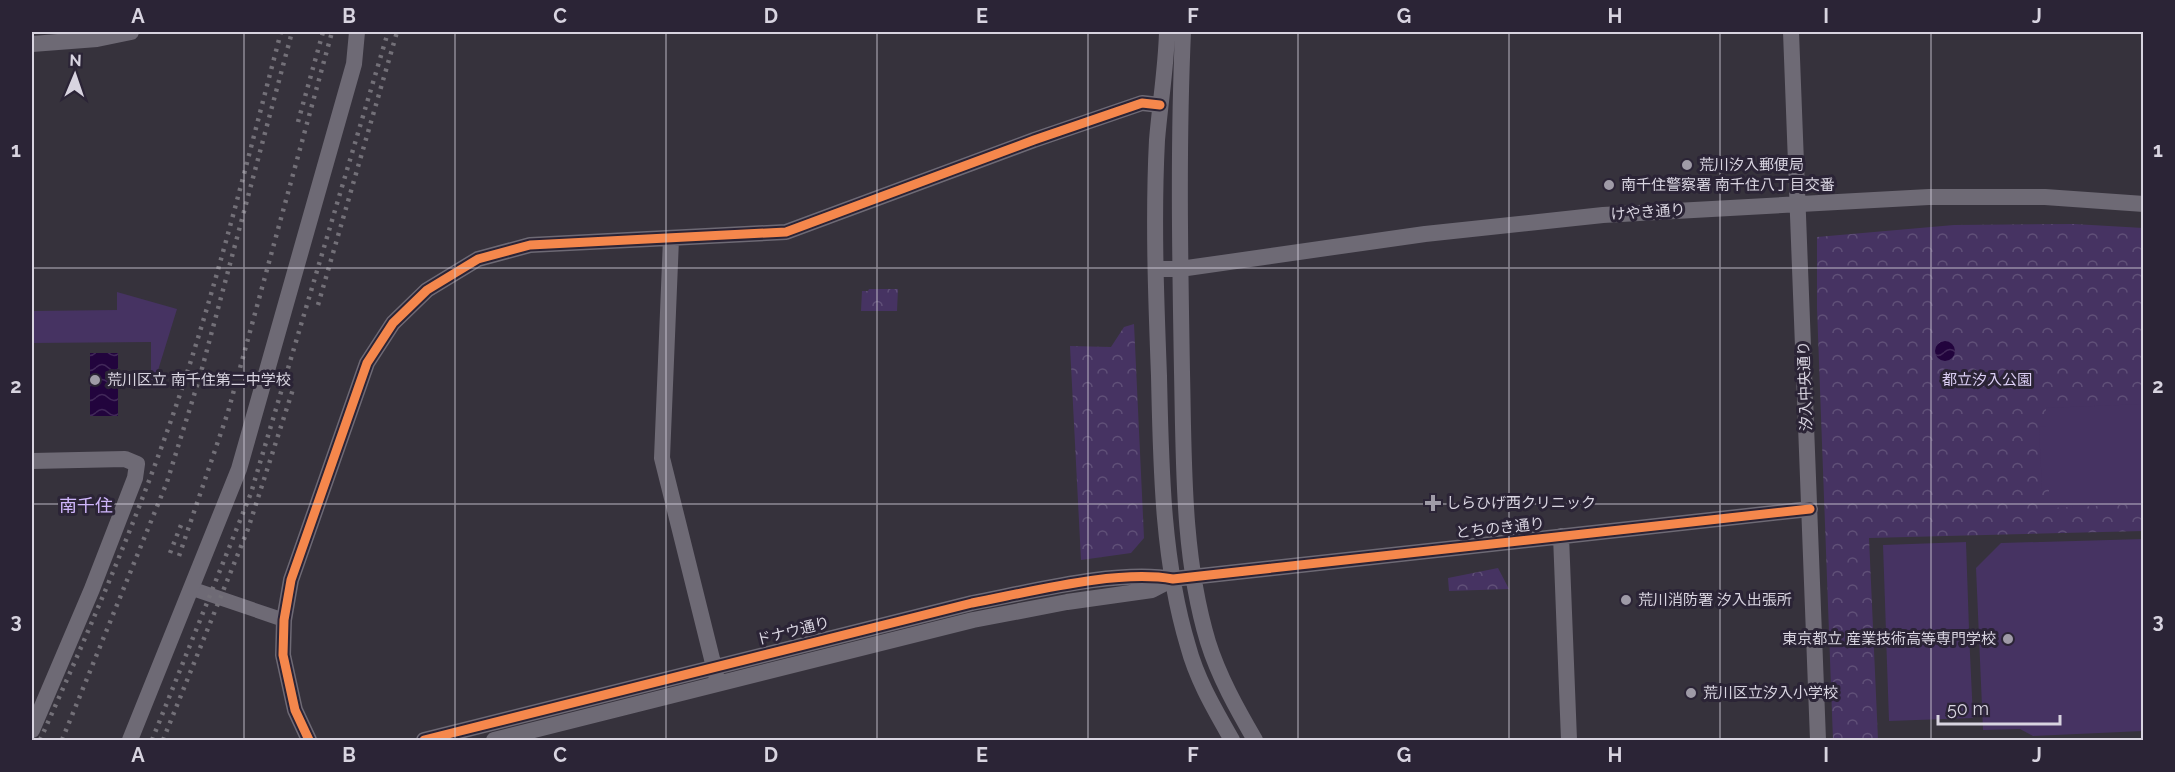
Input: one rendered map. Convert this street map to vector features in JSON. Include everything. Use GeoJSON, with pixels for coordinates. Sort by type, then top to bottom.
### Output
{"type":"FeatureCollection","features":[{"type":"Feature","properties":{"kind":"street"},"geometry":{"type":"LineString","coordinates":[[32,44],[97,39],[131,32]]}},
{"type":"Feature","properties":{"kind":"street"},"geometry":{"type":"LineString","coordinates":[[130,741],[193,589],[239,469],[268,374],[354,64],[357,32]]}},
{"type":"Feature","properties":{"kind":"street"},"geometry":{"type":"LineString","coordinates":[[1167,32],[1160,105],[1156,269],[1161,447],[1173,579],[1191,657],[1202,685],[1232,741]]}},
{"type":"Feature","properties":{"kind":"street"},"geometry":{"type":"LineString","coordinates":[[1183,32],[1178,145],[1183,455],[1194,576],[1209,643],[1220,673],[1255,741]]}},
{"type":"Feature","properties":{"kind":"street","name":"汐入中央通り"},"geometry":{"type":"LineString","coordinates":[[1791,32],[1818,741]]}},
{"type":"Feature","properties":{"kind":"street"},"geometry":{"type":"LineString","coordinates":[[309,741],[289,687],[283,656],[284,620],[291,580],[358,383],[378,344],[409,307],[453,272],[478,259],[505,250],[549,243],[786,232],[1142,103],[1160,105]]}},
{"type":"Feature","properties":{"kind":"street","name":"けやき通り"},"geometry":{"type":"LineString","coordinates":[[1156,269],[1180,269],[1425,234],[1603,214],[1798,203],[2013,196],[2144,204]]}},
{"type":"Feature","properties":{"kind":"street"},"geometry":{"type":"LineString","coordinates":[[671,239],[662,458],[715,674]]}},
{"type":"Feature","properties":{"kind":"street"},"geometry":{"type":"LineString","coordinates":[[32,461],[125,459],[137,464],[135,478],[92,589],[32,730]]}},
{"type":"Feature","properties":{"kind":"street","name":"とちのき通り"},"geometry":{"type":"LineString","coordinates":[[1173,579],[1810,509]]}},
{"type":"Feature","properties":{"kind":"street"},"geometry":{"type":"LineString","coordinates":[[1561,537],[1569,741]]}},
{"type":"Feature","properties":{"kind":"street"},"geometry":{"type":"LineString","coordinates":[[424,741],[715,674],[973,620],[1067,602],[1152,590],[1173,579]]}},
{"type":"Feature","properties":{"kind":"street"},"geometry":{"type":"LineString","coordinates":[[193,589],[284,620]]}},
{"type":"Feature","properties":{"kind":"street"},"geometry":{"type":"LineString","coordinates":[[494,741],[715,674]]}},
{"type":"Feature","properties":{"kind":"green space","name":"都立汐入公園"},"geometry":{"type":"Polygon","coordinates":[[[2074,224],[2143,228],[2143,531],[1869,538],[1878,740],[1833,740],[1817,308],[1817,237],[1954,225],[2074,224]]]}},
{"type":"Feature","properties":{"kind":"green space"},"geometry":{"type":"Polygon","coordinates":[[[898,289],[897,311],[861,311],[862,291],[898,289]]]}},
{"type":"Feature","properties":{"kind":"green space"},"geometry":{"type":"Polygon","coordinates":[[[117,292],[177,309],[155,380],[151,380],[151,342],[32,343],[32,311],[117,310],[117,292]]]}},
{"type":"Feature","properties":{"kind":"green space"},"geometry":{"type":"Polygon","coordinates":[[[1134,324],[1144,538],[1131,553],[1081,560],[1070,346],[1111,347],[1124,327],[1134,324]]]}},
{"type":"Feature","properties":{"kind":"green space"},"geometry":{"type":"Polygon","coordinates":[[[2143,404],[2143,504],[2049,508],[2049,489],[2042,489],[2039,427],[2046,426],[2046,408],[2143,404]]]}},
{"type":"Feature","properties":{"kind":"green space"},"geometry":{"type":"Polygon","coordinates":[[[2143,539],[2143,731],[2033,736],[2020,729],[1983,730],[1976,568],[2001,543],[2143,539]]]}},
{"type":"Feature","properties":{"kind":"green space"},"geometry":{"type":"Polygon","coordinates":[[[1966,542],[1969,629],[1886,632],[1883,545],[1966,542]]]}},
{"type":"Feature","properties":{"kind":"green space"},"geometry":{"type":"Polygon","coordinates":[[[1498,568],[1509,589],[1449,591],[1448,578],[1498,568]]]}},
{"type":"Feature","properties":{"kind":"green space"},"geometry":{"type":"Polygon","coordinates":[[[1969,632],[1973,718],[1889,721],[1886,635],[1969,632]]]}},
{"type":"Feature","properties":{"kind":"water"},"geometry":{"type":"Polygon","coordinates":[[[1945,341],[1952,344],[1955,351],[1952,358],[1945,361],[1938,358],[1935,351],[1938,344],[1945,341]]]}},
{"type":"Feature","properties":{"kind":"water"},"geometry":{"type":"Polygon","coordinates":[[[90,353],[118,353],[118,416],[90,416],[90,353]]]}},
{"type":"Feature","properties":{"kind":"railway"},"geometry":{"type":"LineString","coordinates":[[40,740],[118,559],[187,373],[213,288],[281,32]]}},
{"type":"Feature","properties":{"kind":"railway"},"geometry":{"type":"LineString","coordinates":[[62,740],[167,482],[200,376],[292,32]]}},
{"type":"Feature","properties":{"kind":"railway"},"geometry":{"type":"LineString","coordinates":[[298,122],[323,32]]}},
{"type":"Feature","properties":{"kind":"railway"},"geometry":{"type":"LineString","coordinates":[[179,556],[228,412],[332,32]]}},
{"type":"Feature","properties":{"kind":"railway"},"geometry":{"type":"LineString","coordinates":[[152,740],[251,493],[388,32]]}},
{"type":"Feature","properties":{"kind":"railway"},"geometry":{"type":"LineString","coordinates":[[318,305],[397,32]]}},
{"type":"Feature","properties":{"kind":"railway"},"geometry":{"type":"LineString","coordinates":[[163,740],[248,529],[294,386]]}},
{"type":"Feature","properties":{"kind":"railway"},"geometry":{"type":"LineString","coordinates":[[170,553],[183,520]]}},
{"type":"Feature","properties":{"kind":"cycle path"},"geometry":{"type":"LineString","coordinates":[[309,740],[295,710],[283,655],[284,620],[291,580],[367,363],[393,323],[427,290],[478,259],[530,245],[786,232],[1034,140],[1142,103],[1160,105]]}},
{"type":"Feature","properties":{"kind":"cycle path","name":"ドナウ通り"},"geometry":{"type":"LineString","coordinates":[[424,740],[972,603],[1073,583],[1126,577],[1173,579],[1810,509]]}},
{"type":"Feature","properties":{"kind":"place","name":"荒川汐入郵便局"},"geometry":{"type":"Point","coordinates":[1687,165]}},
{"type":"Feature","properties":{"kind":"place","name":"南千住警察署 南千住八丁目交番"},"geometry":{"type":"Point","coordinates":[1609,185]}},
{"type":"Feature","properties":{"kind":"place","name":"荒川区立 南千住第二中学校"},"geometry":{"type":"Point","coordinates":[95,380]}},
{"type":"Feature","properties":{"kind":"place","name":"しらひげ西クリニック"},"geometry":{"type":"Point","coordinates":[1433,503]}},
{"type":"Feature","properties":{"kind":"place","name":"荒川消防署 汐入出張所"},"geometry":{"type":"Point","coordinates":[1626,600]}},
{"type":"Feature","properties":{"kind":"place","name":"東京都立 産業技術高等専門学校"},"geometry":{"type":"Point","coordinates":[2008,639]}},
{"type":"Feature","properties":{"kind":"place","name":"荒川区立汐入小学校"},"geometry":{"type":"Point","coordinates":[1691,693]}},
{"type":"Feature","properties":{"kind":"district","name":"南千住"},"geometry":{"type":"Point","coordinates":[86,506]}}]}
